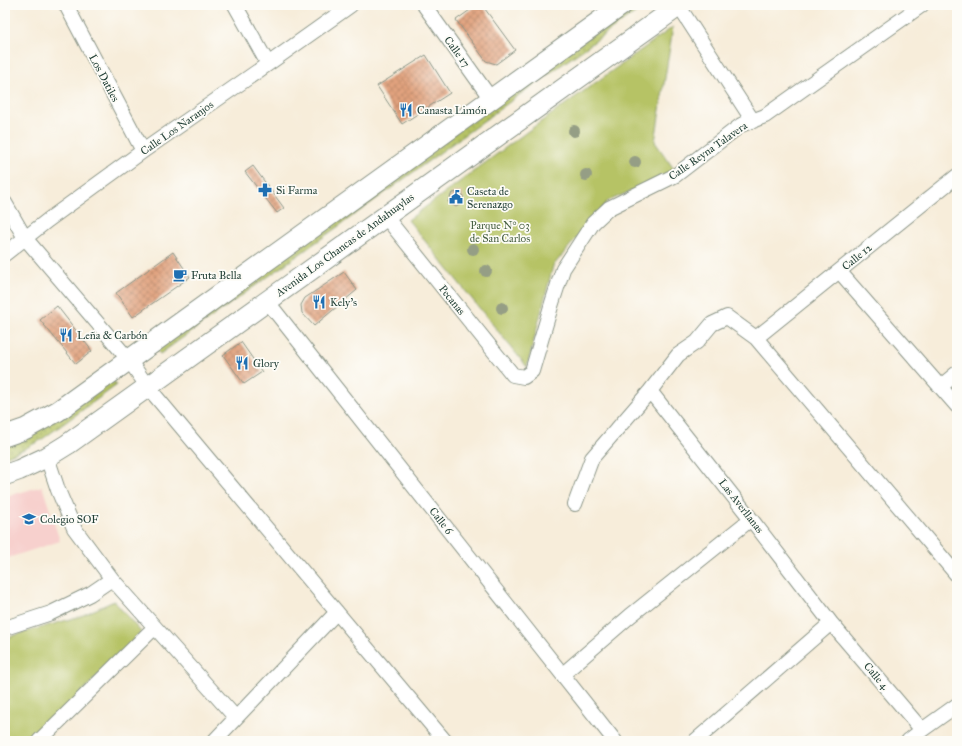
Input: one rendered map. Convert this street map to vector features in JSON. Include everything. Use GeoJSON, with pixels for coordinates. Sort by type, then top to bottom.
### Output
{"type":"FeatureCollection","features":[{"type":"Feature","properties":{"kind":"main road"},"geometry":{"type":"LineString","coordinates":[[5,436],[25,429],[58,411],[622,5]]}},
{"type":"Feature","properties":{"kind":"main road","name":"Avenida Los Chancas de Andahuaylas"},"geometry":{"type":"LineString","coordinates":[[5,475],[47,457],[68,444],[679,5]]}},
{"type":"Feature","properties":{"kind":"street","name":"Los Datiles"},"geometry":{"type":"LineString","coordinates":[[66,5],[143,151]]}},
{"type":"Feature","properties":{"kind":"street"},"geometry":{"type":"LineString","coordinates":[[235,5],[268,64]]}},
{"type":"Feature","properties":{"kind":"street","name":"Calle Los Naranjos"},"geometry":{"type":"LineString","coordinates":[[5,254],[48,220],[143,151],[350,5]]}},
{"type":"Feature","properties":{"kind":"street","name":"Calle 17"},"geometry":{"type":"LineString","coordinates":[[424,5],[491,99]]}},
{"type":"Feature","properties":{"kind":"street"},"geometry":{"type":"LineString","coordinates":[[679,5],[753,120]]}},
{"type":"Feature","properties":{"kind":"street","name":"Calle Reyna Talavera"},"geometry":{"type":"LineString","coordinates":[[524,377],[532,371],[563,270],[593,223],[609,208],[676,175],[741,125],[765,116],[922,5]]}},
{"type":"Feature","properties":{"kind":"street","name":"Calle 12"},"geometry":{"type":"LineString","coordinates":[[756,338],[957,176]]}},
{"type":"Feature","properties":{"kind":"street"},"geometry":{"type":"LineString","coordinates":[[5,204],[25,238],[129,360],[148,386],[445,741]]}},
{"type":"Feature","properties":{"kind":"street","name":"Pecanas"},"geometry":{"type":"LineString","coordinates":[[385,216],[513,376],[524,377]]}},
{"type":"Feature","properties":{"kind":"street"},"geometry":{"type":"LineString","coordinates":[[839,271],[957,406]]}},
{"type":"Feature","properties":{"kind":"street","name":"Calle 6"},"geometry":{"type":"LineString","coordinates":[[267,301],[615,741]]}},
{"type":"Feature","properties":{"kind":"street"},"geometry":{"type":"LineString","coordinates":[[575,504],[592,458],[650,391],[678,355],[697,342],[712,324],[727,317],[756,338],[957,575]]}},
{"type":"Feature","properties":{"kind":"street"},"geometry":{"type":"LineString","coordinates":[[940,387],[957,374]]}},
{"type":"Feature","properties":{"kind":"street","name":"Las Averllanas"},"geometry":{"type":"LineString","coordinates":[[650,391],[831,623]]}},
{"type":"Feature","properties":{"kind":"street"},"geometry":{"type":"LineString","coordinates":[[47,457],[58,490],[74,528],[112,579],[236,718]]}},
{"type":"Feature","properties":{"kind":"street"},"geometry":{"type":"LineString","coordinates":[[563,674],[630,616],[751,519]]}},
{"type":"Feature","properties":{"kind":"street"},"geometry":{"type":"LineString","coordinates":[[5,628],[51,613],[90,594],[112,579]]}},
{"type":"Feature","properties":{"kind":"street"},"geometry":{"type":"LineString","coordinates":[[214,741],[337,612]]}},
{"type":"Feature","properties":{"kind":"street"},"geometry":{"type":"LineString","coordinates":[[695,741],[831,623]]}},
{"type":"Feature","properties":{"kind":"street","name":"Calle 4"},"geometry":{"type":"LineString","coordinates":[[831,623],[922,730]]}},
{"type":"Feature","properties":{"kind":"street"},"geometry":{"type":"LineString","coordinates":[[39,741],[155,627]]}},
{"type":"Feature","properties":{"kind":"street"},"geometry":{"type":"LineString","coordinates":[[908,741],[957,705]]}},
{"type":"Feature","properties":{"kind":"shaded area","name":"Colegio SOF"},"geometry":{"type":"Polygon","coordinates":[[[42,486],[60,541],[5,559],[5,497],[42,486]]]}},
{"type":"Feature","properties":{"kind":"green space"},"geometry":{"type":"Polygon","coordinates":[[[633,5],[646,5],[160,354],[155,348],[633,5]]]}},
{"type":"Feature","properties":{"kind":"green space","name":"Parque N° 03 de San Carlos"},"geometry":{"type":"Polygon","coordinates":[[[673,27],[655,142],[676,172],[608,201],[553,266],[527,367],[408,220],[528,131],[673,27]]]}},
{"type":"Feature","properties":{"kind":"green space"},"geometry":{"type":"Polygon","coordinates":[[[112,379],[117,385],[41,440],[5,457],[5,445],[112,379]]]}},
{"type":"Feature","properties":{"kind":"green space"},"geometry":{"type":"Polygon","coordinates":[[[114,601],[141,632],[33,741],[5,741],[5,638],[81,616],[114,601]]]}},
{"type":"Feature","properties":{"kind":"building"},"geometry":{"type":"Polygon","coordinates":[[[477,5],[482,5],[515,50],[496,64],[486,61],[456,20],[477,5]]]}},
{"type":"Feature","properties":{"kind":"building"},"geometry":{"type":"Polygon","coordinates":[[[426,55],[450,93],[402,124],[377,86],[426,55]]]}},
{"type":"Feature","properties":{"kind":"building","name":"Si Farma"},"geometry":{"type":"Polygon","coordinates":[[[253,166],[284,208],[277,213],[245,172],[253,166]]]}},
{"type":"Feature","properties":{"kind":"building","name":"Caseta de Serenazgo"},"geometry":{"type":"Polygon","coordinates":[[[462,192],[464,202],[456,207],[448,202],[452,193],[462,192]]]}},
{"type":"Feature","properties":{"kind":"building"},"geometry":{"type":"Polygon","coordinates":[[[173,252],[190,277],[133,317],[116,293],[173,252]]]}},
{"type":"Feature","properties":{"kind":"building"},"geometry":{"type":"Polygon","coordinates":[[[344,272],[357,290],[314,326],[302,313],[301,305],[305,298],[344,272]]]}},
{"type":"Feature","properties":{"kind":"building","name":"Leña & Carbón"},"geometry":{"type":"Polygon","coordinates":[[[57,306],[92,351],[76,364],[40,320],[57,306]]]}},
{"type":"Feature","properties":{"kind":"building","name":"Glory"},"geometry":{"type":"Polygon","coordinates":[[[241,342],[262,372],[244,384],[223,355],[241,342]]]}},
{"type":"Feature","properties":{"kind":"place","name":"Canasta Limón"},"geometry":{"type":"Point","coordinates":[406,110]}},
{"type":"Feature","properties":{"kind":"place","name":"Si Farma"},"geometry":{"type":"Point","coordinates":[265,190]}},
{"type":"Feature","properties":{"kind":"place","name":"Caseta de Serenazgo"},"geometry":{"type":"Point","coordinates":[456,197]}},
{"type":"Feature","properties":{"kind":"place","name":"Fruta Bella"},"geometry":{"type":"Point","coordinates":[180,275]}},
{"type":"Feature","properties":{"kind":"place","name":"Kely's"},"geometry":{"type":"Point","coordinates":[319,302]}},
{"type":"Feature","properties":{"kind":"place","name":"Leña & Carbón"},"geometry":{"type":"Point","coordinates":[66,335]}},
{"type":"Feature","properties":{"kind":"place","name":"Glory"},"geometry":{"type":"Point","coordinates":[242,363]}},
{"type":"Feature","properties":{"kind":"place","name":"Colegio SOF"},"geometry":{"type":"Point","coordinates":[29,519]}}]}
